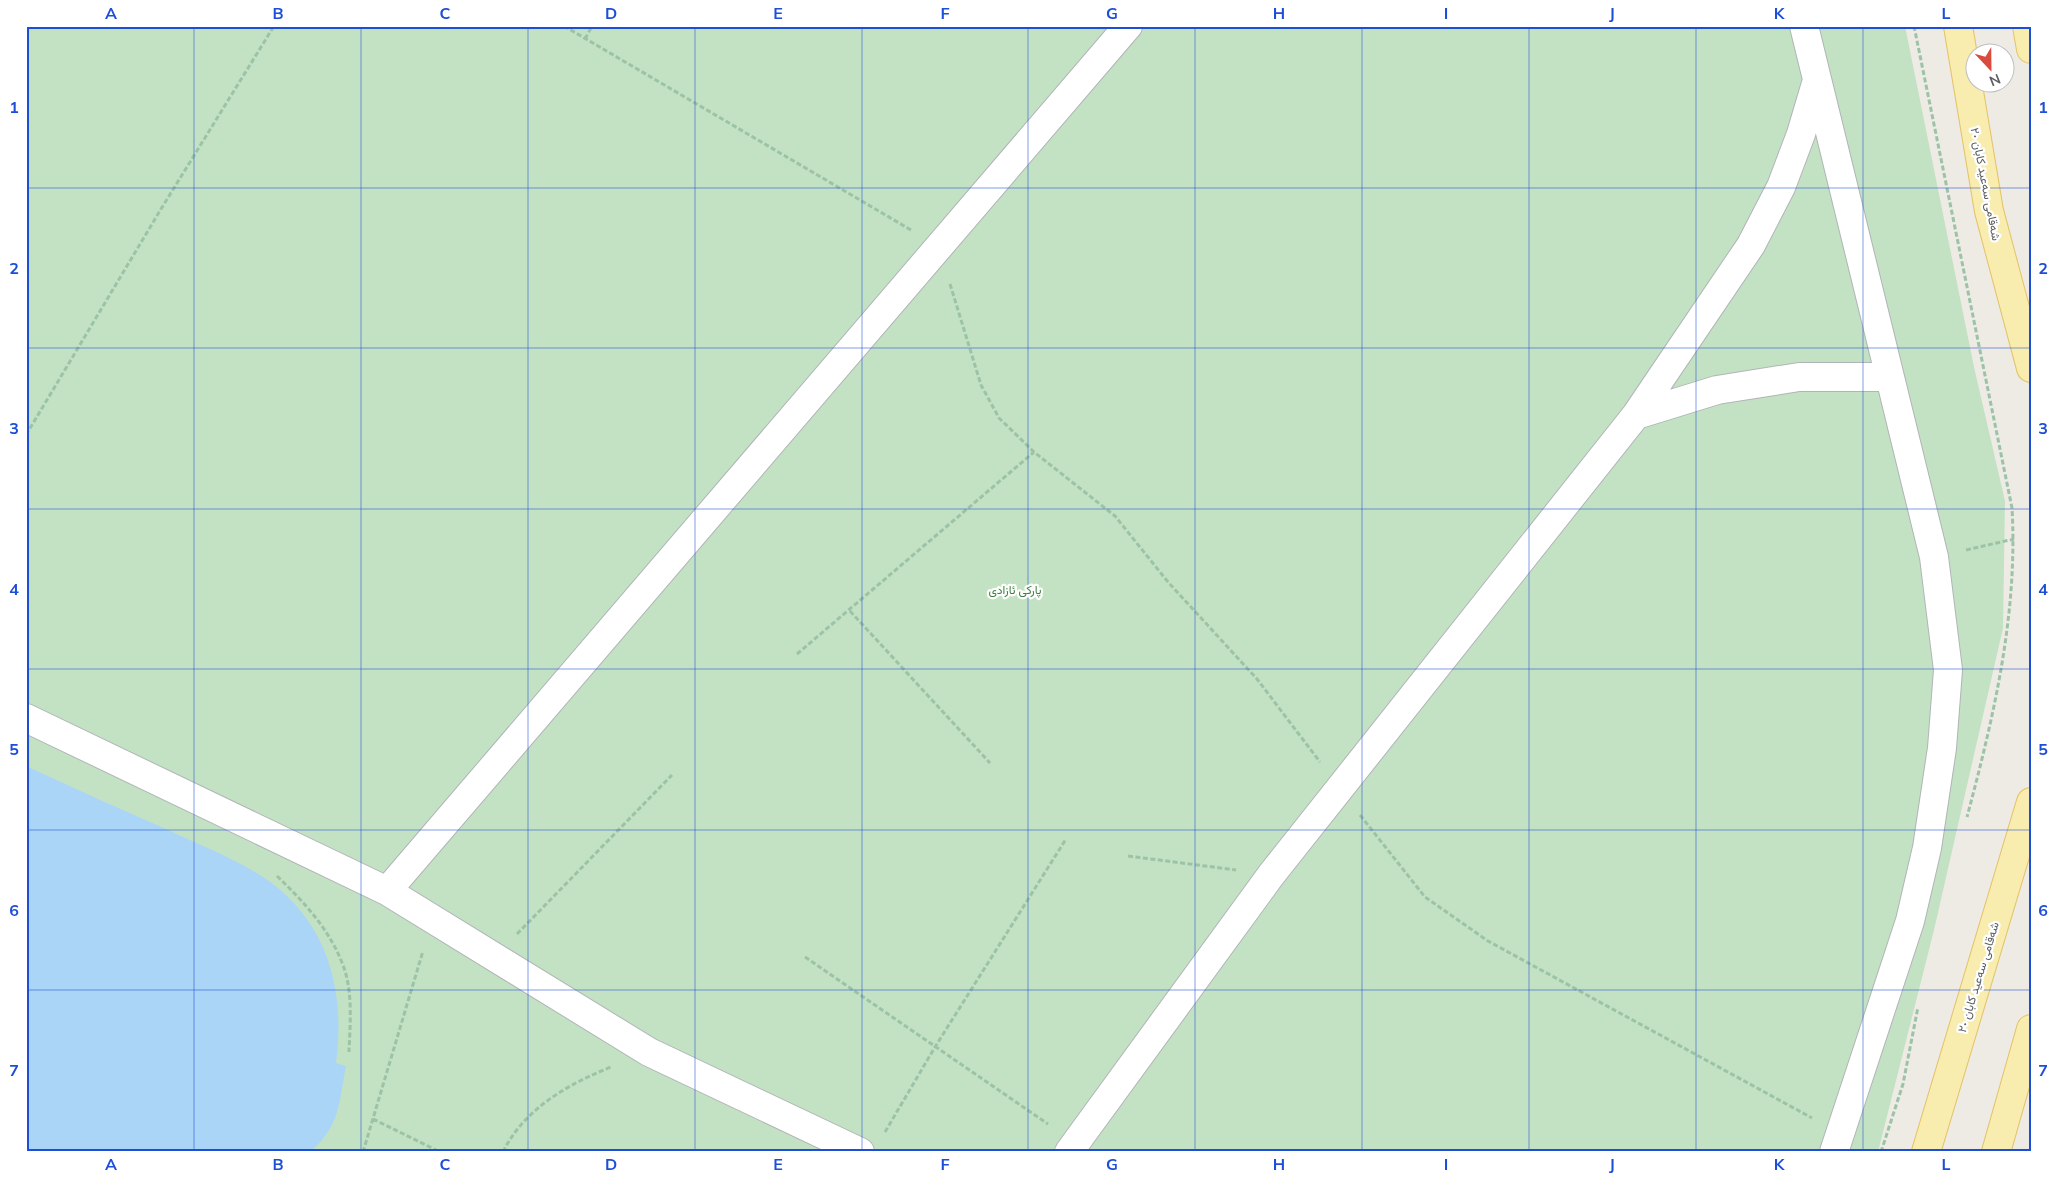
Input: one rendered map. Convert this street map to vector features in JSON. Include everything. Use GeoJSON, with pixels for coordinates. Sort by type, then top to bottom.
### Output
{"type":"FeatureCollection","features":[{"type":"Feature","properties":{"kind":"main road","name":"شەقامی سەعید کابان ٢٠"},"geometry":{"type":"LineString","coordinates":[[1958,26],[1989,211],[2031,368]]}},
{"type":"Feature","properties":{"kind":"main road"},"geometry":{"type":"LineString","coordinates":[[2027,26],[2031,49]]}},
{"type":"Feature","properties":{"kind":"main road","name":"شەقامی سەعید کابان ٢٠"},"geometry":{"type":"LineString","coordinates":[[1926,1152],[2031,802]]}},
{"type":"Feature","properties":{"kind":"main road"},"geometry":{"type":"LineString","coordinates":[[1996,1152],[2031,1029]]}},
{"type":"Feature","properties":{"kind":"street"},"geometry":{"type":"LineString","coordinates":[[387,890],[1128,26]]}},
{"type":"Feature","properties":{"kind":"street"},"geometry":{"type":"LineString","coordinates":[[1804,26],[1934,558],[1948,670],[1942,748],[1927,848],[1910,921],[1834,1152]]}},
{"type":"Feature","properties":{"kind":"street"},"geometry":{"type":"LineString","coordinates":[[1072,1147],[1271,875],[1636,415],[1751,245],[1781,187],[1801,134],[1817,80]]}},
{"type":"Feature","properties":{"kind":"street"},"geometry":{"type":"LineString","coordinates":[[1636,415],[1717,390],[1799,377],[1889,377]]}},
{"type":"Feature","properties":{"kind":"street"},"geometry":{"type":"LineString","coordinates":[[26,718],[387,890],[494,958],[649,1052],[860,1152]]}},
{"type":"Feature","properties":{"kind":"path"},"geometry":{"type":"LineString","coordinates":[[26,436],[161,209],[274,26]]}},
{"type":"Feature","properties":{"kind":"path"},"geometry":{"type":"LineString","coordinates":[[564,26],[938,246]]}},
{"type":"Feature","properties":{"kind":"path"},"geometry":{"type":"LineString","coordinates":[[585,39],[592,26]]}},
{"type":"Feature","properties":{"kind":"path"},"geometry":{"type":"LineString","coordinates":[[797,654],[850,611],[1034,452]]}},
{"type":"Feature","properties":{"kind":"path"},"geometry":{"type":"LineString","coordinates":[[1934,558],[2014,539]]}},
{"type":"Feature","properties":{"kind":"path"},"geometry":{"type":"LineString","coordinates":[[850,611],[990,763]]}},
{"type":"Feature","properties":{"kind":"path"},"geometry":{"type":"LineString","coordinates":[[494,958],[672,775]]}},
{"type":"Feature","properties":{"kind":"path"},"geometry":{"type":"LineString","coordinates":[[883,1136],[935,1047],[1066,839]]}},
{"type":"Feature","properties":{"kind":"path"},"geometry":{"type":"LineString","coordinates":[[1128,856],[1271,875]]}},
{"type":"Feature","properties":{"kind":"path"},"geometry":{"type":"LineString","coordinates":[[270,873],[276,876],[302,901],[324,928],[344,969],[350,1010],[349,1052]]}},
{"type":"Feature","properties":{"kind":"path"},"geometry":{"type":"LineString","coordinates":[[363,1152],[432,919]]}},
{"type":"Feature","properties":{"kind":"path"},"geometry":{"type":"LineString","coordinates":[[805,957],[935,1047],[1072,1147]]}},
{"type":"Feature","properties":{"kind":"path"},"geometry":{"type":"LineString","coordinates":[[502,1152],[526,1119],[550,1098],[607,1068],[649,1052]]}},
{"type":"Feature","properties":{"kind":"path"},"geometry":{"type":"LineString","coordinates":[[1881,1152],[1903,1084]]}},
{"type":"Feature","properties":{"kind":"path"},"geometry":{"type":"LineString","coordinates":[[373,1119],[440,1152]]}},
{"type":"Feature","properties":{"kind":"green space","name":"پارکی ئازادی"},"geometry":{"type":"Polygon","coordinates":[[[26,26],[1905,26],[1974,367],[2005,501],[2003,628],[1934,930],[1878,1152],[26,1152],[26,26]]]}},
{"type":"Feature","properties":{"kind":"water"},"geometry":{"type":"Polygon","coordinates":[[[26,766],[238,862],[283,892],[302,912],[316,934],[327,957],[334,982],[338,1008],[336,1063],[346,1066],[337,1113],[333,1123],[320,1143],[310,1152],[26,1152],[26,766]]]}}]}
